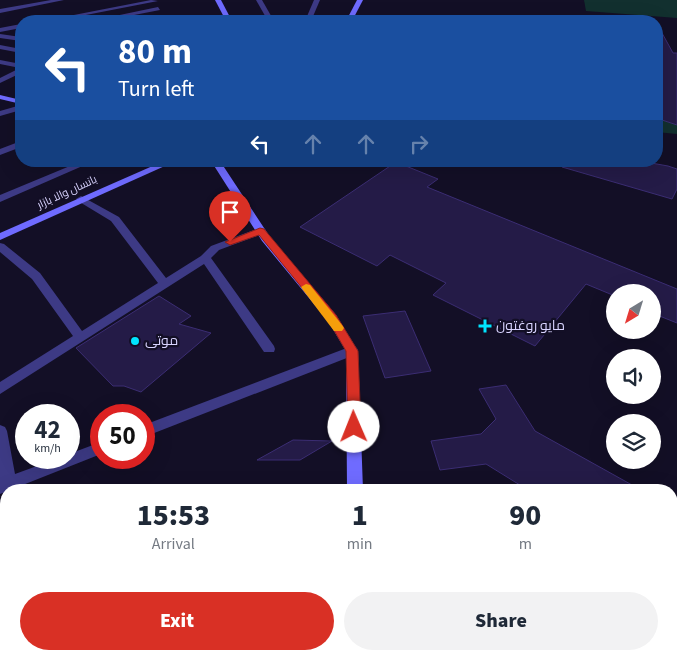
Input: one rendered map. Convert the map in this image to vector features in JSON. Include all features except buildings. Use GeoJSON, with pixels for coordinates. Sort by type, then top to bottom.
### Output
{"type":"FeatureCollection","features":[{"type":"Feature","properties":{"kind":"main road"},"geometry":{"type":"LineString","coordinates":[[218,0],[226,15]]}},
{"type":"Feature","properties":{"kind":"main road"},"geometry":{"type":"LineString","coordinates":[[352,15],[360,0]]}},
{"type":"Feature","properties":{"kind":"main road"},"geometry":{"type":"LineString","coordinates":[[0,97],[15,101]]}},
{"type":"Feature","properties":{"kind":"main road","name":"بانساں والا بازار"},"geometry":{"type":"LineString","coordinates":[[0,237],[81,199],[158,167]]}},
{"type":"Feature","properties":{"kind":"main road"},"geometry":{"type":"LineString","coordinates":[[219,167],[260,231],[332,318],[352,351],[355,484]]}},
{"type":"Feature","properties":{"kind":"street"},"geometry":{"type":"LineString","coordinates":[[0,12],[61,0]]}},
{"type":"Feature","properties":{"kind":"street"},"geometry":{"type":"LineString","coordinates":[[77,15],[155,0],[159,12],[125,15]]}},
{"type":"Feature","properties":{"kind":"street"},"geometry":{"type":"LineString","coordinates":[[259,0],[268,15]]}},
{"type":"Feature","properties":{"kind":"street"},"geometry":{"type":"LineString","coordinates":[[311,15],[317,0]]}},
{"type":"Feature","properties":{"kind":"street"},"geometry":{"type":"LineString","coordinates":[[0,30],[15,27]]}},
{"type":"Feature","properties":{"kind":"street"},"geometry":{"type":"LineString","coordinates":[[0,36],[15,38]]}},
{"type":"Feature","properties":{"kind":"street"},"geometry":{"type":"LineString","coordinates":[[9,37],[15,36]]}},
{"type":"Feature","properties":{"kind":"street"},"geometry":{"type":"LineString","coordinates":[[0,47],[15,50]]}},
{"type":"Feature","properties":{"kind":"street"},"geometry":{"type":"LineString","coordinates":[[0,62],[15,65]]}},
{"type":"Feature","properties":{"kind":"street"},"geometry":{"type":"LineString","coordinates":[[0,80],[15,73]]}},
{"type":"Feature","properties":{"kind":"street"},"geometry":{"type":"LineString","coordinates":[[0,114],[15,109]]}},
{"type":"Feature","properties":{"kind":"street"},"geometry":{"type":"LineString","coordinates":[[0,152],[15,146]]}},
{"type":"Feature","properties":{"kind":"street"},"geometry":{"type":"LineString","coordinates":[[0,199],[76,167]]}},
{"type":"Feature","properties":{"kind":"street"},"geometry":{"type":"LineString","coordinates":[[81,199],[115,219],[165,284]]}},
{"type":"Feature","properties":{"kind":"street"},"geometry":{"type":"LineString","coordinates":[[0,389],[205,258],[215,248],[260,231]]}},
{"type":"Feature","properties":{"kind":"street"},"geometry":{"type":"LineString","coordinates":[[0,246],[36,276],[80,338]]}},
{"type":"Feature","properties":{"kind":"street"},"geometry":{"type":"LineString","coordinates":[[205,258],[269,349]]}},
{"type":"Feature","properties":{"kind":"street"},"geometry":{"type":"LineString","coordinates":[[155,427],[352,351]]}},
{"type":"Feature","properties":{"kind":"street"},"geometry":{"type":"LineString","coordinates":[[0,431],[4,484]]}},
{"type":"Feature","properties":{"kind":"street"},"geometry":{"type":"LineString","coordinates":[[7,484],[90,452]]}},
{"type":"Feature","properties":{"kind":"green space"},"geometry":{"type":"Polygon","coordinates":[[[584,0],[677,0],[677,18],[663,17],[663,15],[586,11],[584,0]]]}},
{"type":"Feature","properties":{"kind":"green space"},"geometry":{"type":"Polygon","coordinates":[[[663,83],[677,84],[677,134],[663,133],[663,83]]]}},
{"type":"Feature","properties":{"kind":"slow traffic"},"geometry":{"type":"LineString","coordinates":[[306,287],[338,328]]}},
{"type":"Feature","properties":{"kind":"place","name":"مایو روغتون"},"geometry":{"type":"Point","coordinates":[485,326]}},
{"type":"Feature","properties":{"kind":"place","name":"موتی"},"geometry":{"type":"Point","coordinates":[135,341]}},
{"type":"Feature","properties":{"kind":"route"},"geometry":{"type":"LineString","coordinates":[[230,242],[260,231],[332,318],[352,351],[354,427]]}}]}
